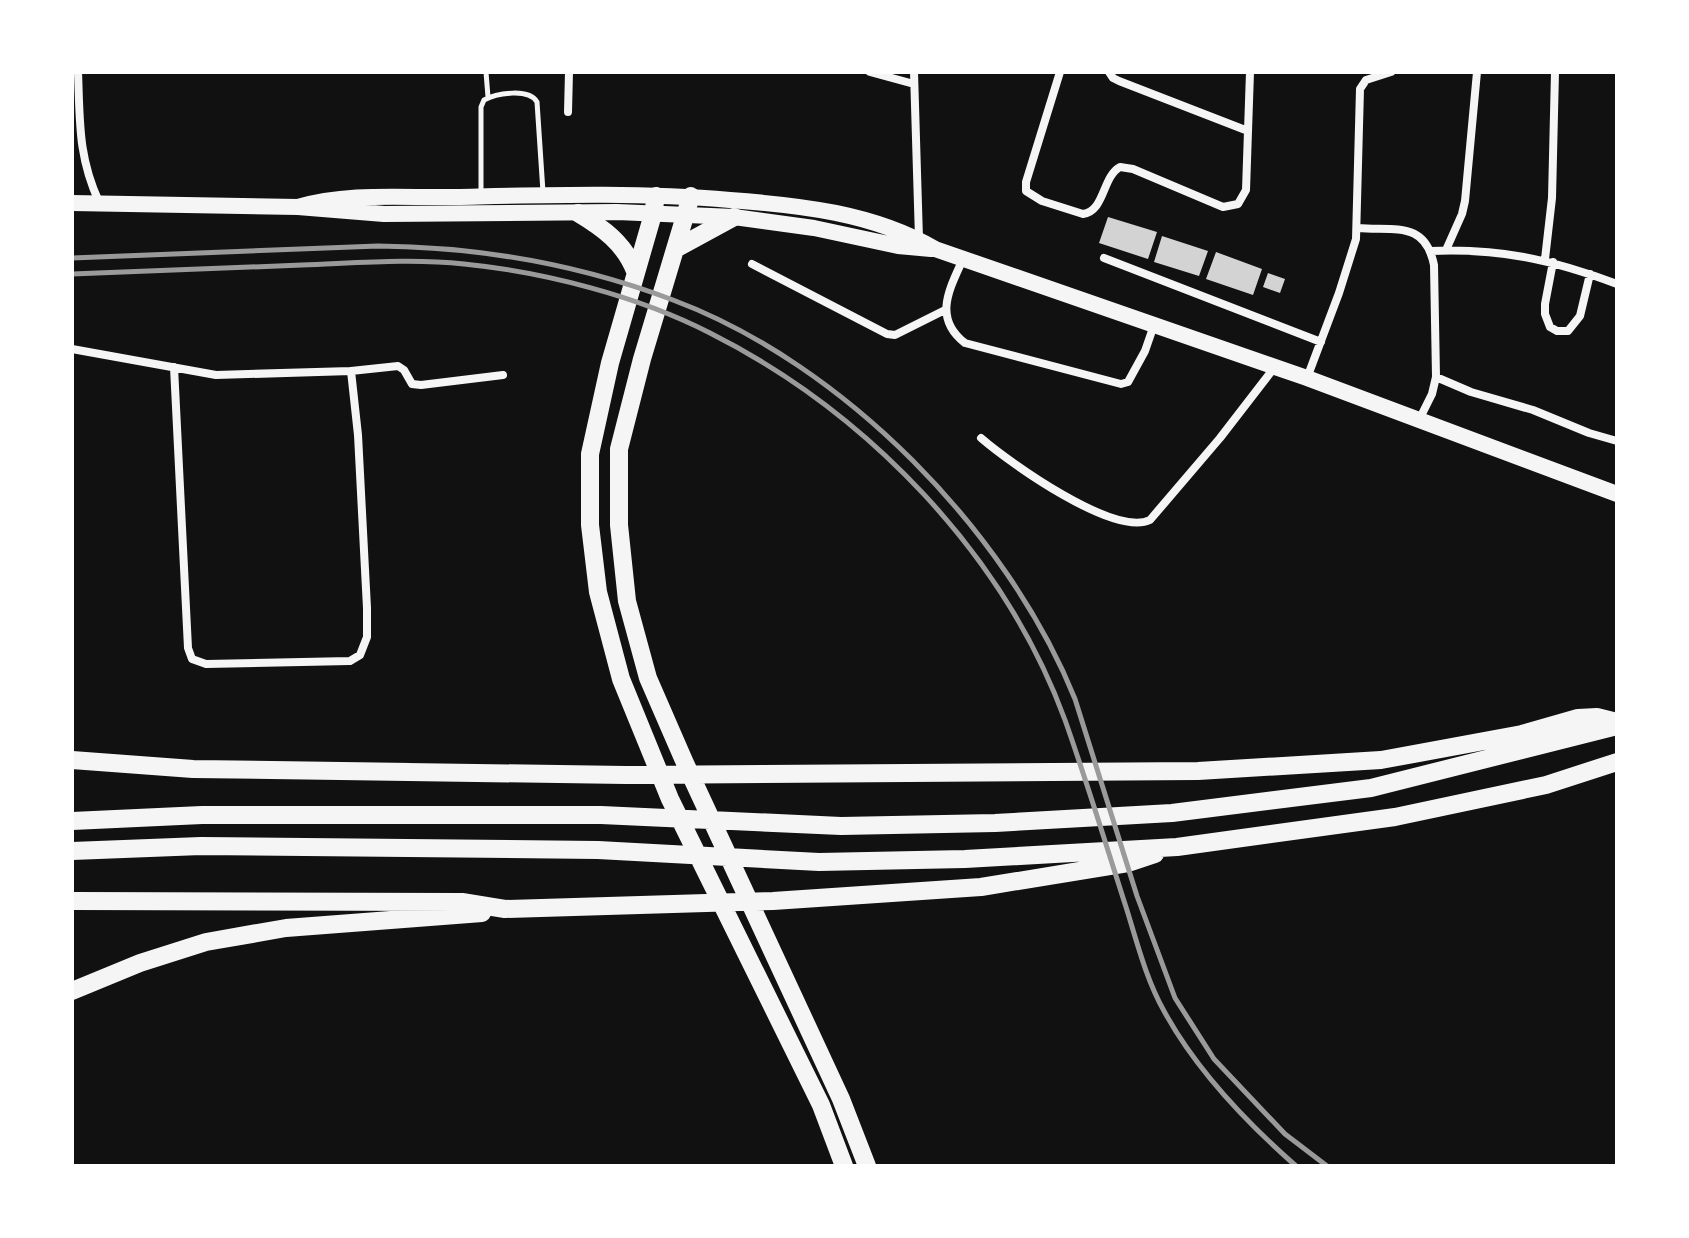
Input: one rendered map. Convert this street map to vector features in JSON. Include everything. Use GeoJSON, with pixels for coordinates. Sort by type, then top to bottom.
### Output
{"type":"FeatureCollection","features":[{"type":"Feature","properties":{"kind":"highway"},"geometry":{"type":"LineString","coordinates":[[72,203],[298,207],[384,214],[481,205],[543,195],[654,205],[812,208],[881,225],[924,246]]}},
{"type":"Feature","properties":{"kind":"highway"},"geometry":{"type":"LineString","coordinates":[[481,205],[578,213],[654,205]]}},
{"type":"Feature","properties":{"kind":"highway"},"geometry":{"type":"LineString","coordinates":[[654,205],[610,363],[590,454],[590,525],[598,592],[621,679],[670,799],[821,1105],[844,1166]]}},
{"type":"Feature","properties":{"kind":"highway"},"geometry":{"type":"LineString","coordinates":[[689,206],[734,217],[924,246],[963,258],[1307,378],[1617,494]]}},
{"type":"Feature","properties":{"kind":"highway"},"geometry":{"type":"LineString","coordinates":[[689,206],[642,359],[619,449],[619,525],[627,601],[654,692],[841,1099],[867,1166]]}},
{"type":"Feature","properties":{"kind":"highway"},"geometry":{"type":"LineString","coordinates":[[578,213],[614,238],[635,271]]}},
{"type":"Feature","properties":{"kind":"highway"},"geometry":{"type":"LineString","coordinates":[[677,248],[734,217]]}},
{"type":"Feature","properties":{"kind":"highway"},"geometry":{"type":"LineString","coordinates":[[72,760],[193,769],[626,775],[1198,771],[1381,760],[1522,734],[1578,718],[1597,717],[1617,724]]}},
{"type":"Feature","properties":{"kind":"highway"},"geometry":{"type":"LineString","coordinates":[[72,821],[202,815],[601,815],[841,826],[995,823],[1172,813],[1371,788],[1617,724]]}},
{"type":"Feature","properties":{"kind":"highway"},"geometry":{"type":"LineString","coordinates":[[72,851],[201,846],[598,850],[819,862],[965,859],[1177,847],[1395,817],[1546,785],[1617,762]]}},
{"type":"Feature","properties":{"kind":"highway"},"geometry":{"type":"LineString","coordinates":[[72,991],[140,963],[206,942],[286,928],[505,909],[773,901],[981,887],[1128,863],[1177,847]]}},
{"type":"Feature","properties":{"kind":"highway"},"geometry":{"type":"LineString","coordinates":[[72,901],[462,902],[505,909]]}},
{"type":"Feature","properties":{"kind":"street"},"geometry":{"type":"LineString","coordinates":[[78,72],[82,153],[87,175],[99,202]]}},
{"type":"Feature","properties":{"kind":"street"},"geometry":{"type":"LineString","coordinates":[[568,112],[569,72]]}},
{"type":"Feature","properties":{"kind":"street"},"geometry":{"type":"LineString","coordinates":[[870,72],[914,84]]}},
{"type":"Feature","properties":{"kind":"street"},"geometry":{"type":"LineString","coordinates":[[914,72],[924,246]]}},
{"type":"Feature","properties":{"kind":"street"},"geometry":{"type":"LineString","coordinates":[[1060,72],[1026,182],[1026,191],[1042,201],[1086,214],[1092,211],[1109,177],[1120,167],[1133,169],[1223,207],[1238,204],[1246,190],[1250,72]]}},
{"type":"Feature","properties":{"kind":"street"},"geometry":{"type":"LineString","coordinates":[[1109,72],[1119,81],[1248,131]]}},
{"type":"Feature","properties":{"kind":"street"},"geometry":{"type":"LineString","coordinates":[[1307,378],[1354,251],[1358,228],[1357,120],[1360,89],[1366,80],[1391,72]]}},
{"type":"Feature","properties":{"kind":"street"},"geometry":{"type":"LineString","coordinates":[[1446,250],[1465,201],[1477,72]]}},
{"type":"Feature","properties":{"kind":"street"},"geometry":{"type":"LineString","coordinates":[[1555,72],[1545,314],[1550,327],[1568,331],[1576,322],[1590,274]]}},
{"type":"Feature","properties":{"kind":"street"},"geometry":{"type":"LineString","coordinates":[[1358,228],[1414,233],[1426,241],[1431,251],[1434,265],[1436,377],[1419,421]]}},
{"type":"Feature","properties":{"kind":"street"},"geometry":{"type":"LineString","coordinates":[[1431,251],[1504,252],[1549,261],[1617,284]]}},
{"type":"Feature","properties":{"kind":"street"},"geometry":{"type":"LineString","coordinates":[[963,258],[951,285],[945,310],[953,334],[965,343],[1114,384],[1128,382],[1135,373],[1154,325]]}},
{"type":"Feature","properties":{"kind":"street"},"geometry":{"type":"LineString","coordinates":[[1104,258],[1321,342]]}},
{"type":"Feature","properties":{"kind":"street"},"geometry":{"type":"LineString","coordinates":[[752,264],[887,334],[895,335],[945,310]]}},
{"type":"Feature","properties":{"kind":"street"},"geometry":{"type":"LineString","coordinates":[[72,349],[107,353],[201,374],[230,376],[398,366],[412,384],[421,385],[503,375]]}},
{"type":"Feature","properties":{"kind":"street"},"geometry":{"type":"LineString","coordinates":[[174,367],[188,648],[192,659],[206,664],[350,661],[363,652],[367,637],[367,608],[358,435],[351,371]]}},
{"type":"Feature","properties":{"kind":"street"},"geometry":{"type":"LineString","coordinates":[[981,438],[1047,485],[1097,513],[1122,522],[1145,523],[1220,438],[1275,367]]}},
{"type":"Feature","properties":{"kind":"street"},"geometry":{"type":"LineString","coordinates":[[1436,377],[1471,392],[1533,410],[1617,441]]}},
{"type":"Feature","properties":{"kind":"lane"},"geometry":{"type":"LineString","coordinates":[[481,205],[481,107],[488,97],[486,72]]}},
{"type":"Feature","properties":{"kind":"lane"},"geometry":{"type":"LineString","coordinates":[[488,97],[529,93],[535,96],[544,212]]}},
{"type":"Feature","properties":{"kind":"building"},"geometry":{"type":"Polygon","coordinates":[[[1108,217],[1157,232],[1148,259],[1099,243],[1108,217]]]}},
{"type":"Feature","properties":{"kind":"building"},"geometry":{"type":"Polygon","coordinates":[[[1162,236],[1208,251],[1199,276],[1154,262],[1162,236]]]}},
{"type":"Feature","properties":{"kind":"building"},"geometry":{"type":"Polygon","coordinates":[[[1216,252],[1262,269],[1253,295],[1206,279],[1216,252]]]}},
{"type":"Feature","properties":{"kind":"building"},"geometry":{"type":"Polygon","coordinates":[[[1268,273],[1285,279],[1280,293],[1263,287],[1268,273]]]}},
{"type":"Feature","properties":{"kind":"railway"},"geometry":{"type":"LineString","coordinates":[[72,258],[378,246],[491,254],[565,267],[673,300],[737,329],[798,366],[857,410],[913,460],[963,516],[1008,575],[1045,636],[1075,699],[1137,896],[1175,998],[1214,1059],[1285,1134],[1327,1166]]}},
{"type":"Feature","properties":{"kind":"railway"},"geometry":{"type":"LineString","coordinates":[[72,274],[404,261],[444,262],[526,273],[622,297],[682,320],[768,366],[823,403],[875,446],[924,494],[967,545],[1006,601],[1039,659],[1065,720],[1142,960],[1158,999],[1177,1033],[1207,1074],[1259,1132],[1296,1166]]}}]}
